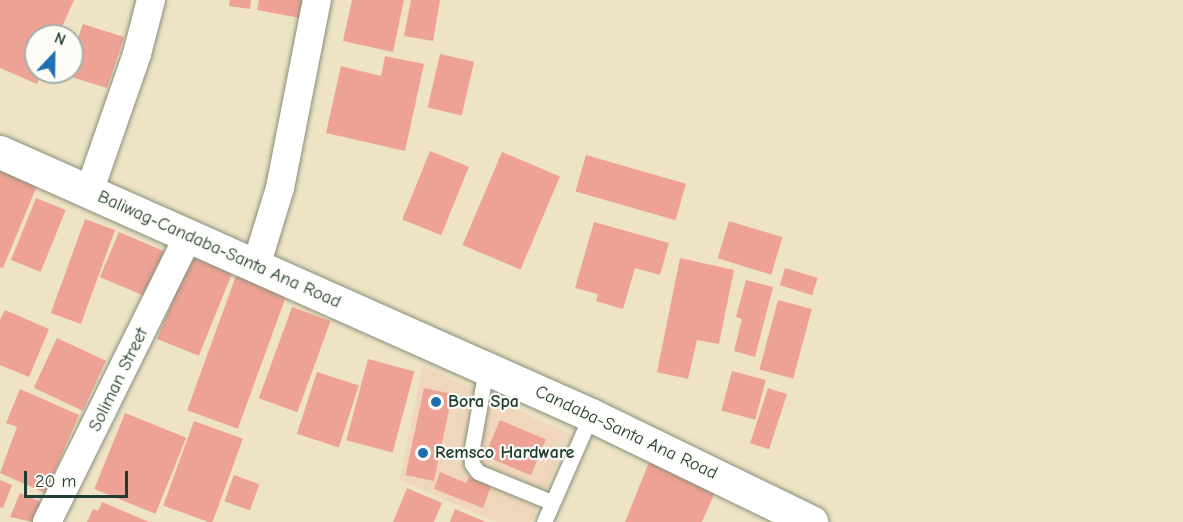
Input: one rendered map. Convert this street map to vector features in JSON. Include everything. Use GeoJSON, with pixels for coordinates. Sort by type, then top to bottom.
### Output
{"type":"FeatureCollection","features":[{"type":"Feature","properties":{"kind":"main road","name":"Baliwag-Candaba-Santa Ana Road"},"geometry":{"type":"LineString","coordinates":[[0,152],[439,347]]}},
{"type":"Feature","properties":{"kind":"main road","name":"Candaba-Santa Ana Road"},"geometry":{"type":"LineString","coordinates":[[439,347],[591,415],[811,522]]}},
{"type":"Feature","properties":{"kind":"street"},"geometry":{"type":"LineString","coordinates":[[89,192],[137,54],[151,0]]}},
{"type":"Feature","properties":{"kind":"street"},"geometry":{"type":"LineString","coordinates":[[256,266],[280,188],[317,0]]}},
{"type":"Feature","properties":{"kind":"street","name":"Soliman Street"},"geometry":{"type":"LineString","coordinates":[[47,522],[188,237]]}},
{"type":"Feature","properties":{"kind":"lane"},"geometry":{"type":"LineString","coordinates":[[486,369],[471,453],[472,464],[478,472],[551,502]]}},
{"type":"Feature","properties":{"kind":"lane"},"geometry":{"type":"LineString","coordinates":[[544,522],[591,415]]}},
{"type":"Feature","properties":{"kind":"shaded area"},"geometry":{"type":"Polygon","coordinates":[[[423,366],[569,434],[531,522],[497,522],[400,480],[423,366]]]}},
{"type":"Feature","properties":{"kind":"building"},"geometry":{"type":"Polygon","coordinates":[[[0,0],[74,0],[63,24],[24,24],[24,78],[0,68],[0,0]]]}},
{"type":"Feature","properties":{"kind":"building"},"geometry":{"type":"Polygon","coordinates":[[[230,0],[251,0],[250,9],[229,6],[230,0]]]}},
{"type":"Feature","properties":{"kind":"building"},"geometry":{"type":"Polygon","coordinates":[[[259,0],[303,0],[300,18],[257,10],[259,0]]]}},
{"type":"Feature","properties":{"kind":"building"},"geometry":{"type":"Polygon","coordinates":[[[352,0],[404,0],[393,52],[343,41],[352,0]]]}},
{"type":"Feature","properties":{"kind":"building"},"geometry":{"type":"Polygon","coordinates":[[[411,0],[440,0],[433,41],[404,36],[411,0]]]}},
{"type":"Feature","properties":{"kind":"building"},"geometry":{"type":"Polygon","coordinates":[[[84,24],[124,37],[107,88],[84,81],[84,24]]]}},
{"type":"Feature","properties":{"kind":"building"},"geometry":{"type":"Polygon","coordinates":[[[440,54],[474,62],[462,115],[428,108],[440,54]]]}},
{"type":"Feature","properties":{"kind":"building"},"geometry":{"type":"Polygon","coordinates":[[[385,56],[424,64],[405,151],[326,133],[341,66],[381,76],[385,56]]]}},
{"type":"Feature","properties":{"kind":"building"},"geometry":{"type":"Polygon","coordinates":[[[430,151],[469,167],[441,235],[402,220],[430,151]]]}},
{"type":"Feature","properties":{"kind":"building"},"geometry":{"type":"Polygon","coordinates":[[[502,152],[560,177],[521,270],[463,245],[502,152]]]}},
{"type":"Feature","properties":{"kind":"building"},"geometry":{"type":"Polygon","coordinates":[[[586,155],[686,184],[675,220],[576,192],[586,155]]]}},
{"type":"Feature","properties":{"kind":"building"},"geometry":{"type":"Polygon","coordinates":[[[0,163],[41,176],[3,268],[0,267],[0,163]]]}},
{"type":"Feature","properties":{"kind":"building"},"geometry":{"type":"Polygon","coordinates":[[[36,198],[66,210],[41,272],[11,260],[36,198]]]}},
{"type":"Feature","properties":{"kind":"building"},"geometry":{"type":"Polygon","coordinates":[[[85,219],[115,230],[81,324],[51,313],[85,219]]]}},
{"type":"Feature","properties":{"kind":"building"},"geometry":{"type":"Polygon","coordinates":[[[729,221],[783,237],[771,275],[718,258],[729,221]]]}},
{"type":"Feature","properties":{"kind":"building"},"geometry":{"type":"Polygon","coordinates":[[[594,222],[669,243],[660,275],[635,268],[623,309],[596,301],[598,294],[575,288],[594,222]]]}},
{"type":"Feature","properties":{"kind":"building"},"geometry":{"type":"Polygon","coordinates":[[[119,232],[168,253],[149,298],[100,277],[119,232]]]}},
{"type":"Feature","properties":{"kind":"building"},"geometry":{"type":"Polygon","coordinates":[[[193,250],[235,267],[199,356],[157,339],[193,250]]]}},
{"type":"Feature","properties":{"kind":"building"},"geometry":{"type":"Polygon","coordinates":[[[680,258],[734,270],[719,344],[697,340],[688,379],[657,372],[680,258]]]}},
{"type":"Feature","properties":{"kind":"building"},"geometry":{"type":"Polygon","coordinates":[[[785,268],[818,278],[812,295],[780,285],[785,268]]]}},
{"type":"Feature","properties":{"kind":"building"},"geometry":{"type":"Polygon","coordinates":[[[237,273],[288,291],[238,429],[187,410],[237,273]]]}},
{"type":"Feature","properties":{"kind":"building"},"geometry":{"type":"Polygon","coordinates":[[[746,280],[773,287],[755,357],[734,351],[742,319],[736,317],[746,280]]]}},
{"type":"Feature","properties":{"kind":"building"},"geometry":{"type":"Polygon","coordinates":[[[778,300],[812,309],[793,379],[759,370],[778,300]]]}},
{"type":"Feature","properties":{"kind":"building"},"geometry":{"type":"Polygon","coordinates":[[[292,307],[331,321],[297,412],[259,398],[292,307]]]}},
{"type":"Feature","properties":{"kind":"building"},"geometry":{"type":"Polygon","coordinates":[[[5,310],[49,329],[29,377],[0,365],[0,320],[5,310]]]}},
{"type":"Feature","properties":{"kind":"building"},"geometry":{"type":"Polygon","coordinates":[[[57,338],[106,361],[83,411],[34,388],[57,338]]]}},
{"type":"Feature","properties":{"kind":"building"},"geometry":{"type":"Polygon","coordinates":[[[368,359],[414,371],[393,453],[346,440],[368,359]]]}},
{"type":"Feature","properties":{"kind":"building"},"geometry":{"type":"Polygon","coordinates":[[[732,371],[766,380],[755,420],[721,411],[732,371]]]}},
{"type":"Feature","properties":{"kind":"building"},"geometry":{"type":"Polygon","coordinates":[[[317,372],[359,386],[339,447],[297,434],[317,372]]]}},
{"type":"Feature","properties":{"kind":"building"},"geometry":{"type":"Polygon","coordinates":[[[424,388],[452,394],[434,481],[405,475],[424,388]]]}},
{"type":"Feature","properties":{"kind":"building"},"geometry":{"type":"Polygon","coordinates":[[[768,388],[787,394],[769,449],[750,443],[768,388]]]}},
{"type":"Feature","properties":{"kind":"building"},"geometry":{"type":"Polygon","coordinates":[[[20,389],[79,415],[45,493],[0,473],[17,427],[6,423],[20,389]]]}},
{"type":"Feature","properties":{"kind":"building"},"geometry":{"type":"Polygon","coordinates":[[[125,413],[186,438],[155,514],[94,489],[125,413]]]}},
{"type":"Feature","properties":{"kind":"building"},"geometry":{"type":"Polygon","coordinates":[[[500,420],[546,440],[531,475],[485,456],[500,420]]]}},
{"type":"Feature","properties":{"kind":"building"},"geometry":{"type":"Polygon","coordinates":[[[194,421],[243,439],[213,522],[163,506],[194,421]]]}},
{"type":"Feature","properties":{"kind":"building"},"geometry":{"type":"Polygon","coordinates":[[[649,462],[716,490],[702,522],[625,522],[649,462]]]}},
{"type":"Feature","properties":{"kind":"building"},"geometry":{"type":"Polygon","coordinates":[[[440,472],[466,483],[469,477],[491,486],[483,508],[434,489],[440,472]]]}},
{"type":"Feature","properties":{"kind":"building"},"geometry":{"type":"Polygon","coordinates":[[[234,475],[259,484],[250,511],[224,501],[234,475]]]}},
{"type":"Feature","properties":{"kind":"building"},"geometry":{"type":"Polygon","coordinates":[[[0,480],[12,485],[3,508],[0,507],[0,480]]]}},
{"type":"Feature","properties":{"kind":"building"},"geometry":{"type":"Polygon","coordinates":[[[407,488],[442,503],[434,522],[393,522],[407,488]]]}},
{"type":"Feature","properties":{"kind":"building"},"geometry":{"type":"Polygon","coordinates":[[[20,493],[41,502],[33,522],[10,517],[20,493]]]}},
{"type":"Feature","properties":{"kind":"building"},"geometry":{"type":"Polygon","coordinates":[[[102,502],[149,522],[87,522],[93,509],[98,511],[102,502]]]}},
{"type":"Feature","properties":{"kind":"building"},"geometry":{"type":"Polygon","coordinates":[[[455,509],[486,522],[450,522],[455,509]]]}},
{"type":"Feature","properties":{"kind":"place","name":"Bora Spa"},"geometry":{"type":"Point","coordinates":[436,402]}},
{"type":"Feature","properties":{"kind":"place","name":"Remsco Hardware"},"geometry":{"type":"Point","coordinates":[423,453]}}]}
